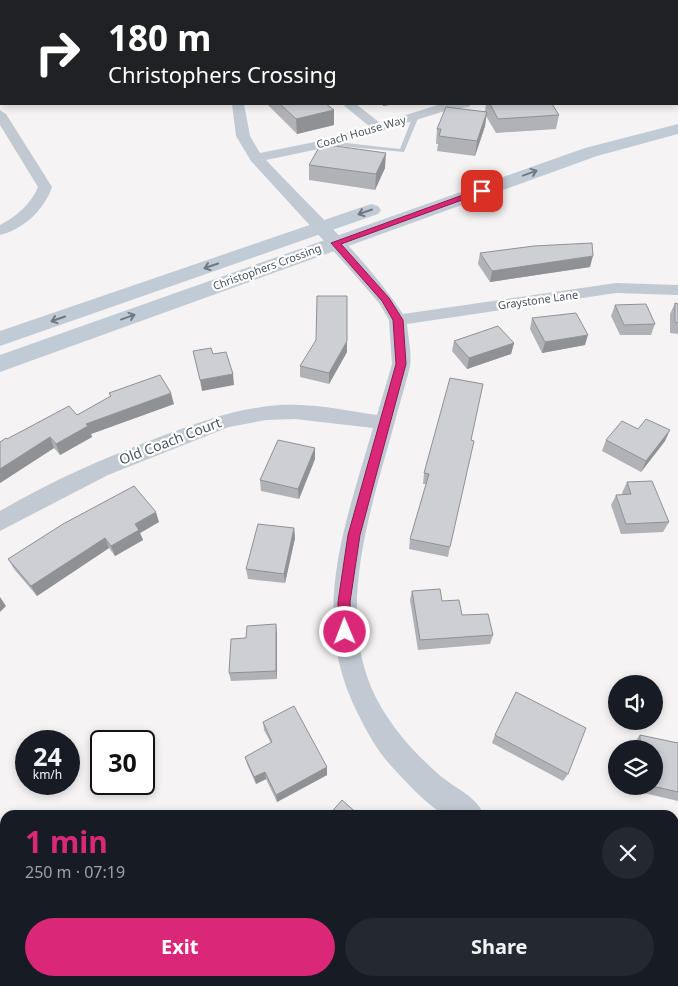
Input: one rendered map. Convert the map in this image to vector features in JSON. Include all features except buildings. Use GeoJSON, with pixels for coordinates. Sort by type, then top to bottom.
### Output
{"type":"FeatureCollection","features":[{"type":"Feature","properties":{"kind":"street"},"geometry":{"type":"LineString","coordinates":[[238,105],[243,136],[256,158],[328,235],[385,300],[398,320],[401,364],[354,535],[344,602],[345,632],[350,663],[360,692],[375,721],[396,752],[428,784],[463,810]]}},
{"type":"Feature","properties":{"kind":"street"},"geometry":{"type":"LineString","coordinates":[[349,105],[378,128]]}},
{"type":"Feature","properties":{"kind":"street","name":"Coach House Way"},"geometry":{"type":"LineString","coordinates":[[256,158],[328,143],[447,106],[456,105]]}},
{"type":"Feature","properties":{"kind":"street"},"geometry":{"type":"LineString","coordinates":[[0,114],[45,187],[42,197],[28,212],[0,230]]}},
{"type":"Feature","properties":{"kind":"street"},"geometry":{"type":"LineString","coordinates":[[448,183],[586,136],[678,114]]}},
{"type":"Feature","properties":{"kind":"street","name":"Christophers Crossing"},"geometry":{"type":"LineString","coordinates":[[0,339],[591,152],[678,129]]}},
{"type":"Feature","properties":{"kind":"street","name":"Christophers Crossing"},"geometry":{"type":"LineString","coordinates":[[0,364],[328,235],[393,202]]}},
{"type":"Feature","properties":{"kind":"street","name":"Graystone Lane"},"geometry":{"type":"LineString","coordinates":[[398,320],[616,288],[678,290]]}},
{"type":"Feature","properties":{"kind":"street","name":"Old Coach Court"},"geometry":{"type":"LineString","coordinates":[[0,522],[52,491],[111,464],[223,420],[268,412],[318,412],[384,423]]}},
{"type":"Feature","properties":{"kind":"lane"},"geometry":{"type":"LineString","coordinates":[[328,143],[402,151],[416,116]]}},
{"type":"Feature","properties":{"kind":"route"},"geometry":{"type":"LineString","coordinates":[[345,632],[344,602],[354,535],[401,364],[398,320],[385,300],[336,243],[482,191]]}}]}
